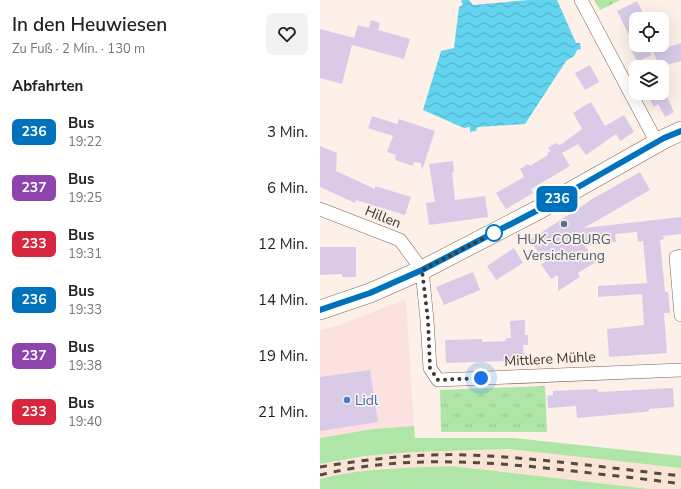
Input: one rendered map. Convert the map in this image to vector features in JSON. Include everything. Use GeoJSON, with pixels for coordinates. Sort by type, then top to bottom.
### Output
{"type":"FeatureCollection","features":[{"type":"Feature","properties":{"kind":"main road"},"geometry":{"type":"LineString","coordinates":[[320,310],[370,293],[422,270],[538,210],[681,131]]}},
{"type":"Feature","properties":{"kind":"street"},"geometry":{"type":"LineString","coordinates":[[581,0],[657,143]]}},
{"type":"Feature","properties":{"kind":"street","name":"Hillen"},"geometry":{"type":"LineString","coordinates":[[320,209],[400,240],[422,270]]}},
{"type":"Feature","properties":{"kind":"street"},"geometry":{"type":"LineString","coordinates":[[681,256],[676,257],[681,315]]}},
{"type":"Feature","properties":{"kind":"street","name":"Mittlere Mühle"},"geometry":{"type":"LineString","coordinates":[[422,270],[428,320],[430,368],[438,380],[681,370]]}},
{"type":"Feature","properties":{"kind":"shaded area"},"geometry":{"type":"Polygon","coordinates":[[[406,299],[414,426],[373,429],[320,438],[320,330],[340,325],[406,299]]]}},
{"type":"Feature","properties":{"kind":"shaded area"},"geometry":{"type":"Polygon","coordinates":[[[509,449],[681,468],[681,489],[649,489],[451,466],[379,469],[320,479],[320,464],[364,456],[414,452],[509,449]]]}},
{"type":"Feature","properties":{"kind":"green space"},"geometry":{"type":"Polygon","coordinates":[[[594,0],[620,0],[600,10],[594,0]]]}},
{"type":"Feature","properties":{"kind":"green space"},"geometry":{"type":"Polygon","coordinates":[[[545,386],[547,432],[441,432],[440,390],[545,386]]]}},
{"type":"Feature","properties":{"kind":"green space"},"geometry":{"type":"Polygon","coordinates":[[[414,426],[415,438],[514,438],[681,456],[681,468],[509,449],[414,452],[364,456],[320,464],[320,438],[373,429],[414,426]]]}},
{"type":"Feature","properties":{"kind":"green space"},"geometry":{"type":"Polygon","coordinates":[[[451,466],[649,489],[320,489],[320,479],[336,475],[385,469],[451,466]]]}},
{"type":"Feature","properties":{"kind":"water"},"geometry":{"type":"Polygon","coordinates":[[[462,0],[469,0],[473,5],[528,0],[557,0],[576,43],[580,43],[581,49],[577,50],[574,56],[566,61],[525,124],[477,127],[476,131],[470,132],[470,127],[464,128],[423,110],[441,51],[454,48],[459,7],[463,5],[462,0]]]}},
{"type":"Feature","properties":{"kind":"building"},"geometry":{"type":"Polygon","coordinates":[[[637,1],[642,12],[629,12],[629,35],[617,11],[637,1]]]}},
{"type":"Feature","properties":{"kind":"building"},"geometry":{"type":"Polygon","coordinates":[[[371,20],[380,23],[378,30],[410,39],[404,59],[352,45],[342,84],[320,78],[320,29],[354,38],[358,25],[369,28],[371,20]]]}},
{"type":"Feature","properties":{"kind":"building"},"geometry":{"type":"Polygon","coordinates":[[[681,43],[681,61],[669,64],[669,60],[657,60],[653,52],[669,52],[669,47],[681,43]]]}},
{"type":"Feature","properties":{"kind":"building"},"geometry":{"type":"Polygon","coordinates":[[[632,52],[650,52],[652,55],[641,60],[636,60],[632,52]]]}},
{"type":"Feature","properties":{"kind":"building"},"geometry":{"type":"Polygon","coordinates":[[[590,65],[599,82],[585,90],[575,73],[590,65]]]}},
{"type":"Feature","properties":{"kind":"building"},"geometry":{"type":"Polygon","coordinates":[[[650,100],[668,100],[674,112],[665,117],[658,104],[654,107],[650,100]]]}},
{"type":"Feature","properties":{"kind":"building"},"geometry":{"type":"Polygon","coordinates":[[[591,102],[605,126],[624,115],[634,132],[620,141],[616,134],[586,155],[578,144],[562,153],[570,166],[531,189],[533,193],[506,209],[496,193],[524,177],[520,169],[528,164],[530,166],[548,155],[547,153],[551,151],[548,148],[556,143],[558,145],[563,143],[582,129],[573,113],[591,102]]]}},
{"type":"Feature","properties":{"kind":"building"},"geometry":{"type":"Polygon","coordinates":[[[372,116],[397,124],[399,119],[435,131],[422,170],[421,163],[414,162],[413,166],[395,160],[396,155],[387,152],[393,136],[368,128],[372,116]]]}},
{"type":"Feature","properties":{"kind":"building"},"geometry":{"type":"Polygon","coordinates":[[[320,146],[337,153],[336,171],[375,189],[375,186],[411,197],[405,215],[356,200],[355,203],[320,187],[320,146]]]}},
{"type":"Feature","properties":{"kind":"building"},"geometry":{"type":"Polygon","coordinates":[[[453,161],[454,172],[452,172],[455,200],[485,196],[488,217],[429,225],[426,203],[435,202],[429,164],[453,161]]]}},
{"type":"Feature","properties":{"kind":"building"},"geometry":{"type":"Polygon","coordinates":[[[640,172],[650,190],[584,228],[681,217],[681,234],[663,236],[664,239],[660,240],[665,292],[668,292],[670,313],[664,313],[667,353],[609,357],[607,329],[644,325],[642,294],[598,297],[598,286],[647,283],[643,241],[638,242],[637,232],[615,234],[616,242],[585,246],[596,262],[578,273],[580,277],[558,291],[558,275],[551,279],[541,264],[545,262],[530,240],[594,198],[640,172]]]}},
{"type":"Feature","properties":{"kind":"building"},"geometry":{"type":"Polygon","coordinates":[[[320,247],[356,247],[356,277],[342,277],[342,274],[320,275],[320,247]]]}},
{"type":"Feature","properties":{"kind":"building"},"geometry":{"type":"Polygon","coordinates":[[[514,248],[523,263],[496,280],[487,266],[514,248]]]}},
{"type":"Feature","properties":{"kind":"building"},"geometry":{"type":"Polygon","coordinates":[[[473,272],[480,290],[444,305],[436,287],[473,272]]]}},
{"type":"Feature","properties":{"kind":"building"},"geometry":{"type":"Polygon","coordinates":[[[525,320],[525,335],[528,335],[528,345],[523,345],[524,358],[507,359],[507,361],[446,363],[445,340],[482,339],[482,342],[506,341],[506,338],[511,338],[510,321],[525,320]]]}},
{"type":"Feature","properties":{"kind":"building","name":"Lidl"},"geometry":{"type":"Polygon","coordinates":[[[370,370],[378,422],[320,431],[320,377],[370,370]]]}},
{"type":"Feature","properties":{"kind":"building"},"geometry":{"type":"Polygon","coordinates":[[[673,388],[674,407],[649,409],[649,411],[644,412],[577,418],[576,406],[548,408],[547,396],[553,395],[553,391],[597,389],[598,392],[673,388]]]}},
{"type":"Feature","properties":{"kind":"railway"},"geometry":{"type":"LineString","coordinates":[[320,467],[394,457],[469,455],[549,461],[681,476]]}},
{"type":"Feature","properties":{"kind":"railway"},"geometry":{"type":"LineString","coordinates":[[320,475],[352,468],[385,464],[451,462],[550,468],[681,484]]}},
{"type":"Feature","properties":{"kind":"bus line","name":"236"},"geometry":{"type":"LineString","coordinates":[[320,310],[370,293],[422,270],[486,238],[664,138],[681,131]]}},
{"type":"Feature","properties":{"kind":"place","name":"HUK-COBURG Versicherung"},"geometry":{"type":"Point","coordinates":[564,224]}},
{"type":"Feature","properties":{"kind":"place","name":"Lidl"},"geometry":{"type":"Point","coordinates":[347,400]}},
{"type":"Feature","properties":{"kind":"route"},"geometry":{"type":"LineString","coordinates":[[481,378],[438,380],[430,368],[428,320],[422,270],[494,233]]}}]}
